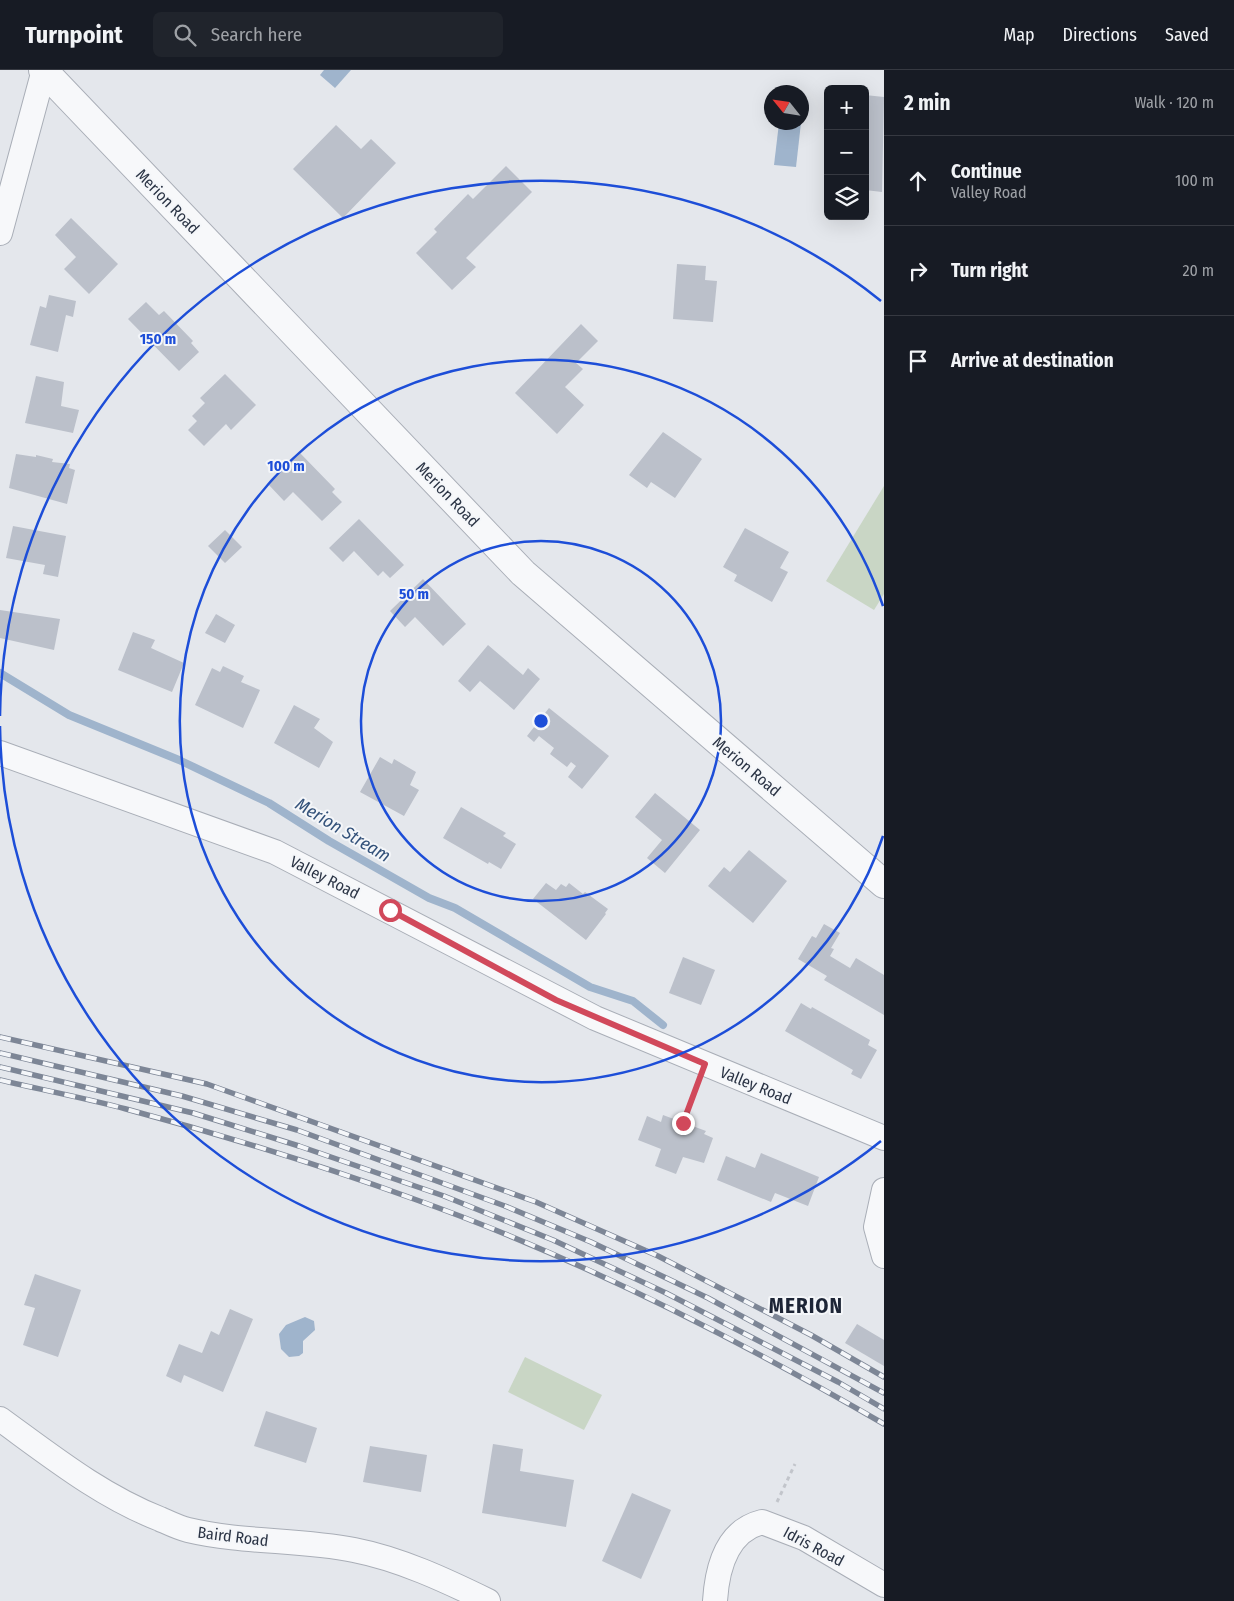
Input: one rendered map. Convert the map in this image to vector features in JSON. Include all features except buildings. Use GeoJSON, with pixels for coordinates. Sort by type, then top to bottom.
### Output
{"type":"FeatureCollection","features":[{"type":"Feature","properties":{"kind":"street"},"geometry":{"type":"LineString","coordinates":[[0,232],[44,70]]}},
{"type":"Feature","properties":{"kind":"street","name":"Merion Road"},"geometry":{"type":"LineString","coordinates":[[44,70],[524,572],[884,884]]}},
{"type":"Feature","properties":{"kind":"street","name":"Valley Road"},"geometry":{"type":"LineString","coordinates":[[0,753],[275,852],[427,929],[556,1000],[884,1138]]}},
{"type":"Feature","properties":{"kind":"street"},"geometry":{"type":"LineString","coordinates":[[884,1190],[876,1227],[884,1256]]}},
{"type":"Feature","properties":{"kind":"street","name":"Baird Road"},"geometry":{"type":"LineString","coordinates":[[0,1419],[99,1490],[131,1508],[187,1530],[248,1540],[311,1544],[354,1550],[406,1565],[449,1582],[488,1601]]}},
{"type":"Feature","properties":{"kind":"street","name":"Idris Road"},"geometry":{"type":"LineString","coordinates":[[715,1601],[717,1576],[729,1547],[741,1530],[762,1522],[804,1538],[884,1585]]}},
{"type":"Feature","properties":{"kind":"path"},"geometry":{"type":"LineString","coordinates":[[683,1123],[705,1064]]}},
{"type":"Feature","properties":{"kind":"path"},"geometry":{"type":"LineString","coordinates":[[774,1506],[795,1464]]}},
{"type":"Feature","properties":{"kind":"green space"},"geometry":{"type":"Polygon","coordinates":[[[884,486],[884,594],[874,610],[826,581],[884,486]]]}},
{"type":"Feature","properties":{"kind":"green space"},"geometry":{"type":"Polygon","coordinates":[[[525,1357],[602,1395],[584,1430],[508,1392],[525,1357]]]}},
{"type":"Feature","properties":{"kind":"water"},"geometry":{"type":"Polygon","coordinates":[[[324,70],[351,70],[335,88],[320,75],[324,70]]]}},
{"type":"Feature","properties":{"kind":"water"},"geometry":{"type":"Polygon","coordinates":[[[778,130],[800,130],[796,167],[774,165],[778,130]]]}},
{"type":"Feature","properties":{"kind":"water"},"geometry":{"type":"Polygon","coordinates":[[[305,1317],[314,1321],[315,1330],[303,1341],[303,1353],[299,1356],[289,1357],[281,1349],[279,1334],[286,1325],[305,1317]]]}},
{"type":"Feature","properties":{"kind":"waterway","name":"Merion Stream"},"geometry":{"type":"LineString","coordinates":[[0,673],[69,715],[179,760],[269,803],[329,841],[429,898],[455,908],[590,987],[633,1001],[663,1025]]}},
{"type":"Feature","properties":{"kind":"railway"},"geometry":{"type":"LineString","coordinates":[[0,1037],[207,1084],[536,1202],[658,1256],[811,1335],[884,1377]]}},
{"type":"Feature","properties":{"kind":"railway"},"geometry":{"type":"LineString","coordinates":[[0,1053],[182,1096],[297,1130],[505,1206],[591,1242],[708,1298],[884,1393]]}},
{"type":"Feature","properties":{"kind":"railway"},"geometry":{"type":"LineString","coordinates":[[0,1067],[193,1113],[299,1146],[444,1196],[553,1240],[666,1293],[838,1382],[884,1409]]}},
{"type":"Feature","properties":{"kind":"railway"},"geometry":{"type":"LineString","coordinates":[[0,1080],[111,1105],[235,1140],[343,1174],[475,1222],[535,1246],[654,1301],[770,1360],[884,1424]]}},
{"type":"Feature","properties":{"kind":"district","name":"MERION"},"geometry":{"type":"Point","coordinates":[806,1306]}},
{"type":"Feature","properties":{"kind":"route"},"geometry":{"type":"LineString","coordinates":[[390,910],[504,970],[556,1000],[640,1038],[705,1064],[683,1123]]}}]}
